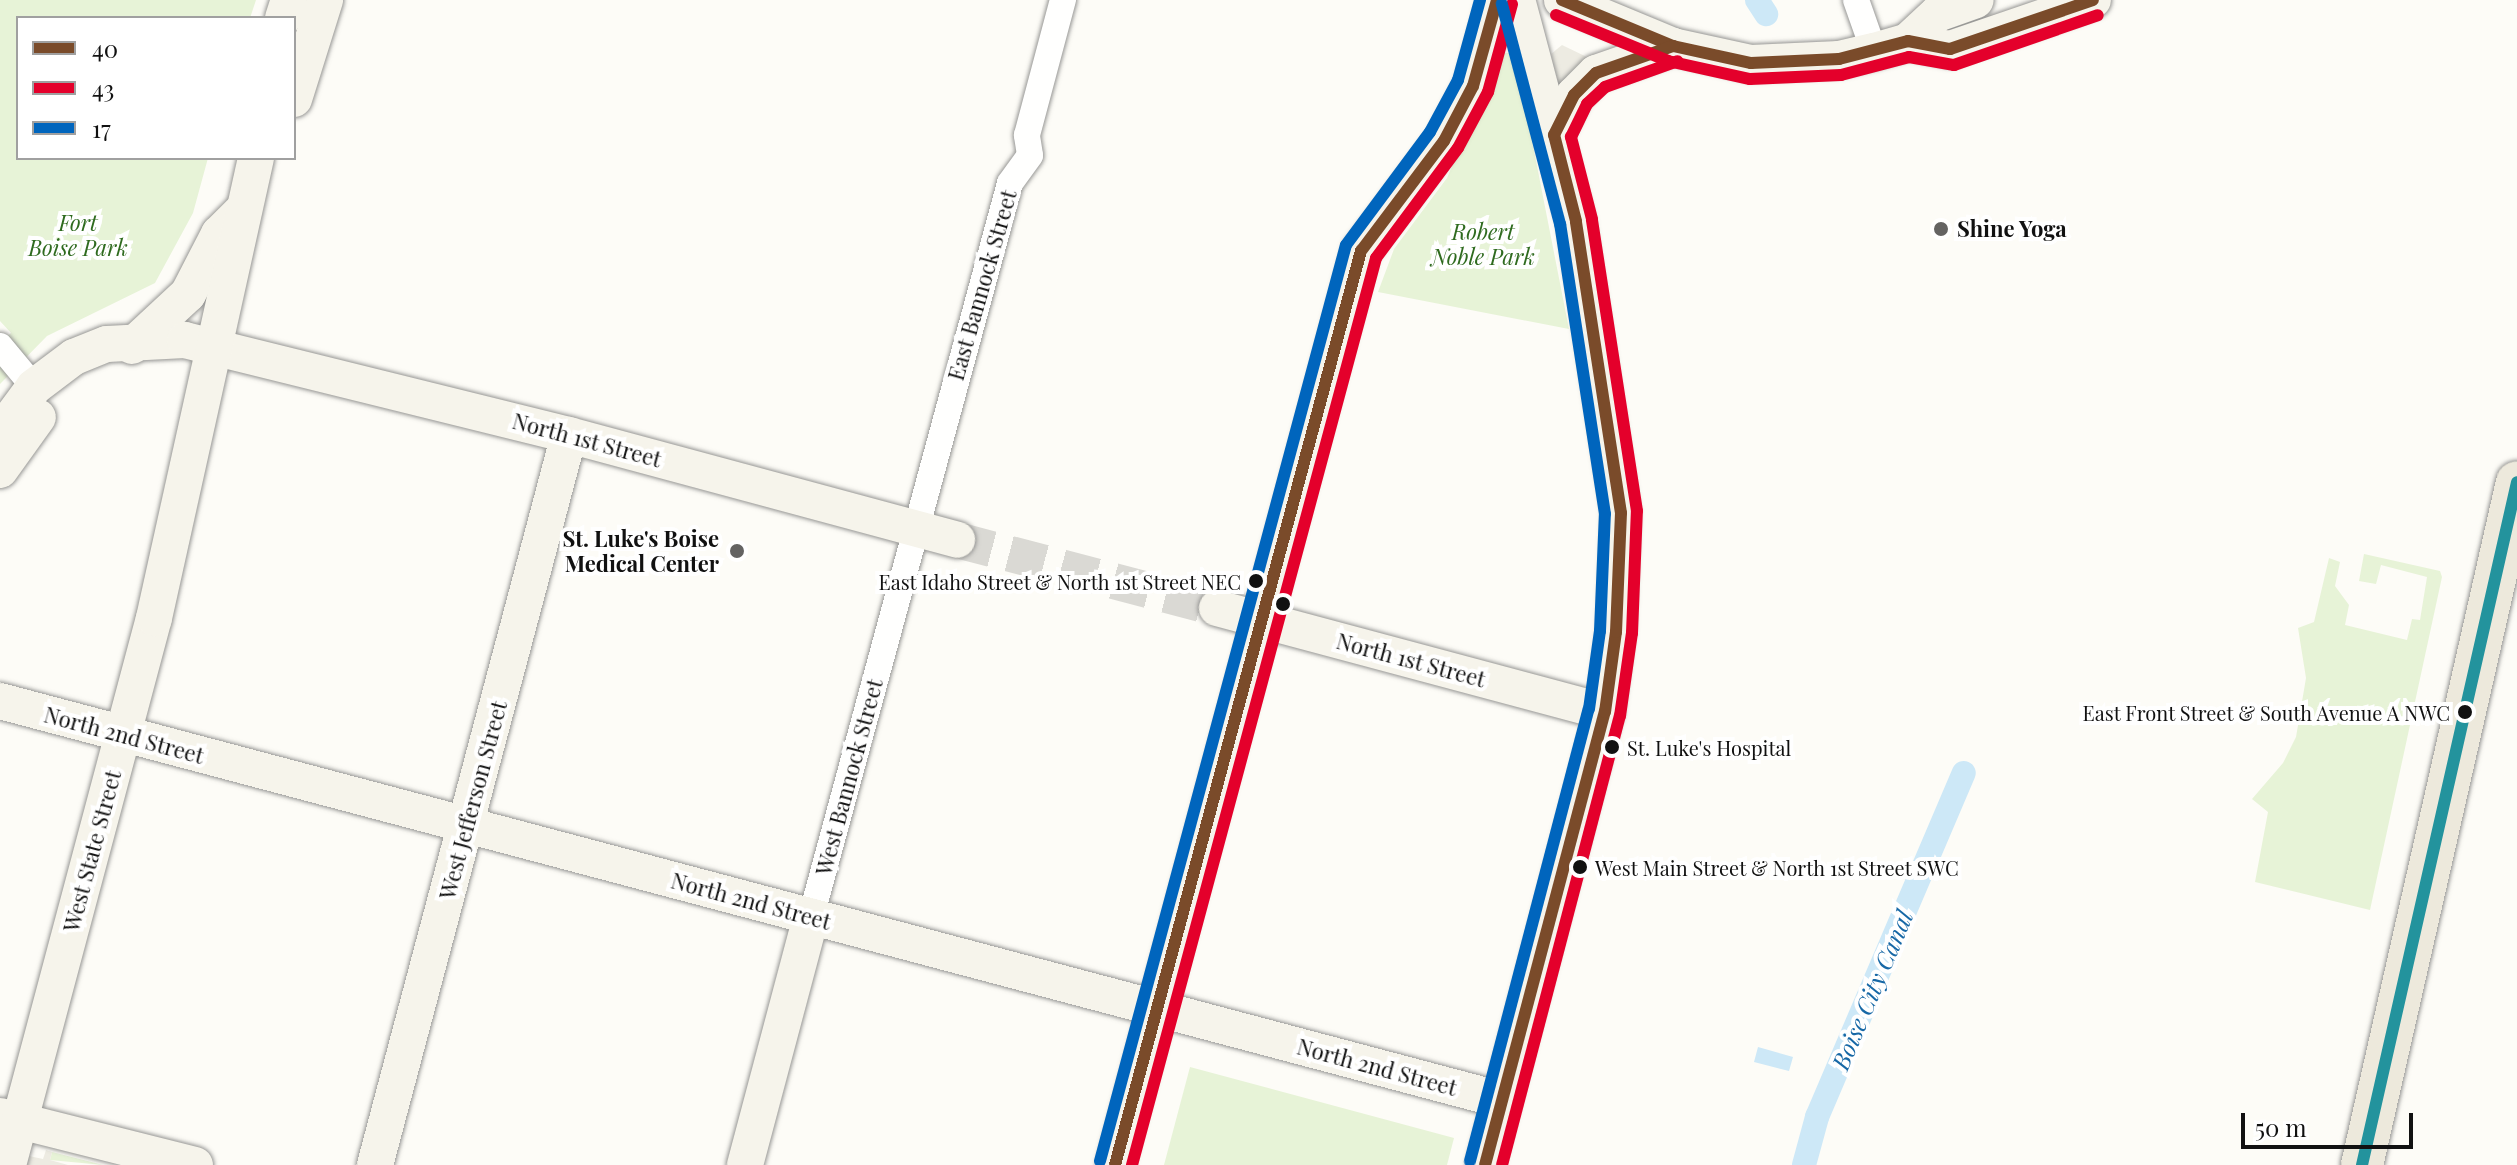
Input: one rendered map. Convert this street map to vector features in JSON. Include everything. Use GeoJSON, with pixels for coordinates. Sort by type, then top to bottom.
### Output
{"type":"FeatureCollection","features":[{"type":"Feature","properties":{"kind":"main road"},"geometry":{"type":"LineString","coordinates":[[2362,1165],[2511,538],[2517,482]]}},
{"type":"Feature","properties":{"kind":"street"},"geometry":{"type":"LineString","coordinates":[[296,93],[325,0]]}},
{"type":"Feature","properties":{"kind":"street","name":"East Bannock Street"},"geometry":{"type":"LineString","coordinates":[[915,528],[1010,183],[1030,155],[1027,135],[1063,0]]}},
{"type":"Feature","properties":{"kind":"street"},"geometry":{"type":"LineString","coordinates":[[1115,1165],[1361,251],[1444,141],[1473,86],[1497,0]]}},
{"type":"Feature","properties":{"kind":"street"},"geometry":{"type":"LineString","coordinates":[[1485,1165],[1605,712],[1616,632],[1621,513],[1576,221],[1517,0]]}},
{"type":"Feature","properties":{"kind":"street"},"geometry":{"type":"LineString","coordinates":[[1562,0],[1673,46],[1747,63],[1839,59],[1891,46],[1950,49],[2093,0]]}},
{"type":"Feature","properties":{"kind":"street"},"geometry":{"type":"LineString","coordinates":[[1856,0],[1891,46]]}},
{"type":"Feature","properties":{"kind":"street"},"geometry":{"type":"LineString","coordinates":[[1891,46],[1937,14],[1976,0]]}},
{"type":"Feature","properties":{"kind":"street"},"geometry":{"type":"LineString","coordinates":[[1554,135],[1574,95],[1596,73],[1673,46]]}},
{"type":"Feature","properties":{"kind":"street"},"geometry":{"type":"LineString","coordinates":[[0,470],[50,401],[77,377],[140,340],[188,294],[219,234],[257,178]]}},
{"type":"Feature","properties":{"kind":"street","name":"West State Street"},"geometry":{"type":"LineString","coordinates":[[8,1165],[10,1119],[124,734],[257,178]]}},
{"type":"Feature","properties":{"kind":"street","name":"North 1st Street"},"geometry":{"type":"LineString","coordinates":[[0,433],[34,387],[74,357],[107,344],[185,340],[215,350],[267,357],[569,435],[957,540]]}},
{"type":"Feature","properties":{"kind":"street"},"geometry":{"type":"LineString","coordinates":[[0,346],[34,387]]}},
{"type":"Feature","properties":{"kind":"street","name":"West Jefferson Street"},"geometry":{"type":"LineString","coordinates":[[375,1165],[569,435]]}},
{"type":"Feature","properties":{"kind":"street","name":"West Bannock Street"},"geometry":{"type":"LineString","coordinates":[[745,1165],[915,528]]}},
{"type":"Feature","properties":{"kind":"street","name":"North 1st Street"},"geometry":{"type":"LineString","coordinates":[[1217,608],[1605,712]]}},
{"type":"Feature","properties":{"kind":"street","name":"North 2nd Street"},"geometry":{"type":"LineString","coordinates":[[0,701],[1502,1100]]}},
{"type":"Feature","properties":{"kind":"street"},"geometry":{"type":"LineString","coordinates":[[10,1119],[195,1165]]}},
{"type":"Feature","properties":{"kind":"green space","name":"Fort Boise Park"},"geometry":{"type":"Polygon","coordinates":[[[0,0],[256,0],[251,16],[16,16],[16,160],[207,160],[193,213],[155,283],[47,336],[0,384],[0,342],[11,333],[0,321],[0,0]]]}},
{"type":"Feature","properties":{"kind":"green space","name":"Robert Noble Park"},"geometry":{"type":"Polygon","coordinates":[[[1501,52],[1515,54],[1569,329],[1378,292],[1394,249],[1447,178],[1501,52]]]}},
{"type":"Feature","properties":{"kind":"green space"},"geometry":{"type":"Polygon","coordinates":[[[2364,554],[2440,571],[2442,577],[2370,910],[2255,882],[2268,812],[2252,799],[2283,763],[2296,737],[2306,678],[2298,628],[2314,622],[2329,558],[2340,562],[2335,586],[2349,605],[2345,625],[2407,640],[2412,619],[2420,620],[2427,577],[2381,565],[2376,584],[2359,581],[2364,554]]]}},
{"type":"Feature","properties":{"kind":"green space"},"geometry":{"type":"Polygon","coordinates":[[[1190,1067],[1454,1138],[1447,1165],[1164,1165],[1190,1067]]]}},
{"type":"Feature","properties":{"kind":"green space"},"geometry":{"type":"Polygon","coordinates":[[[52,1152],[103,1165],[50,1160],[52,1152]]]}},
{"type":"Feature","properties":{"kind":"shaded area"},"geometry":{"type":"Polygon","coordinates":[[[1562,45],[1591,59],[1559,93],[1551,54],[1562,45]]]}},
{"type":"Feature","properties":{"kind":"shaded area"},"geometry":{"type":"Polygon","coordinates":[[[46,1150],[52,1152],[50,1160],[68,1165],[27,1165],[29,1156],[43,1159],[46,1150]]]}},
{"type":"Feature","properties":{"kind":"water"},"geometry":{"type":"Polygon","coordinates":[[[1758,1047],[1793,1057],[1789,1071],[1754,1062],[1758,1047]]]}},
{"type":"Feature","properties":{"kind":"waterway","name":"Boise City Canal"},"geometry":{"type":"LineString","coordinates":[[1757,0],[1766,14]]}},
{"type":"Feature","properties":{"kind":"waterway","name":"Boise City Canal"},"geometry":{"type":"LineString","coordinates":[[1804,1165],[1817,1117],[1964,773]]}},
{"type":"Feature","properties":{"kind":"tunnel"},"geometry":{"type":"LineString","coordinates":[[957,540],[1217,608]]}},
{"type":"Feature","properties":{"kind":"transit line","name":"17"},"geometry":{"type":"LineString","coordinates":[[1100,1161],[1346,245],[1430,132],[1458,80],[1480,0]]}},
{"type":"Feature","properties":{"kind":"transit line","name":"40"},"geometry":{"type":"LineString","coordinates":[[1115,1165],[1361,251],[1444,141],[1473,86],[1497,0]]}},
{"type":"Feature","properties":{"kind":"transit line","name":"40"},"geometry":{"type":"LineString","coordinates":[[1562,0],[1673,46],[1751,63],[1839,59],[1908,41],[1950,49],[2093,0]]}},
{"type":"Feature","properties":{"kind":"transit line","name":"17"},"geometry":{"type":"LineString","coordinates":[[1470,1161],[1589,709],[1600,631],[1605,514],[1560,224],[1502,4]]}},
{"type":"Feature","properties":{"kind":"transit line","name":"43"},"geometry":{"type":"LineString","coordinates":[[1132,1165],[1376,258],[1458,148],[1488,92],[1512,4]]}},
{"type":"Feature","properties":{"kind":"transit line","name":"43"},"geometry":{"type":"LineString","coordinates":[[1556,15],[1668,61],[1750,79],[1841,75],[1909,57],[1954,65],[2098,15]]}},
{"type":"Feature","properties":{"kind":"transit line","name":"40"},"geometry":{"type":"LineString","coordinates":[[1485,1165],[1605,712],[1616,632],[1621,513],[1576,221],[1554,135],[1574,95],[1596,73],[1673,46]]}},
{"type":"Feature","properties":{"kind":"transit line","name":"43"},"geometry":{"type":"LineString","coordinates":[[1502,1165],[1620,716],[1632,633],[1637,511],[1592,219],[1571,137],[1587,104],[1605,87],[1678,61]]}},
{"type":"Feature","properties":{"kind":"transit line"},"geometry":{"type":"LineString","coordinates":[[2362,1165],[2517,482]]}},
{"type":"Feature","properties":{"kind":"place","name":"Shine Yoga"},"geometry":{"type":"Point","coordinates":[1941,229]}},
{"type":"Feature","properties":{"kind":"place","name":"St. Luke's Boise Medical Center"},"geometry":{"type":"Point","coordinates":[737,551]}},
{"type":"Feature","properties":{"kind":"place","name":"East Idaho Street & North 1st Street NEC"},"geometry":{"type":"Point","coordinates":[1256,581]}},
{"type":"Feature","properties":{"kind":"place","name":"East Front Street & South Avenue A NWC"},"geometry":{"type":"Point","coordinates":[2465,712]}},
{"type":"Feature","properties":{"kind":"place","name":"St. Luke's Hospital"},"geometry":{"type":"Point","coordinates":[1612,747]}},
{"type":"Feature","properties":{"kind":"place","name":"West Main Street & North 1st Street SWC"},"geometry":{"type":"Point","coordinates":[1580,867]}}]}
